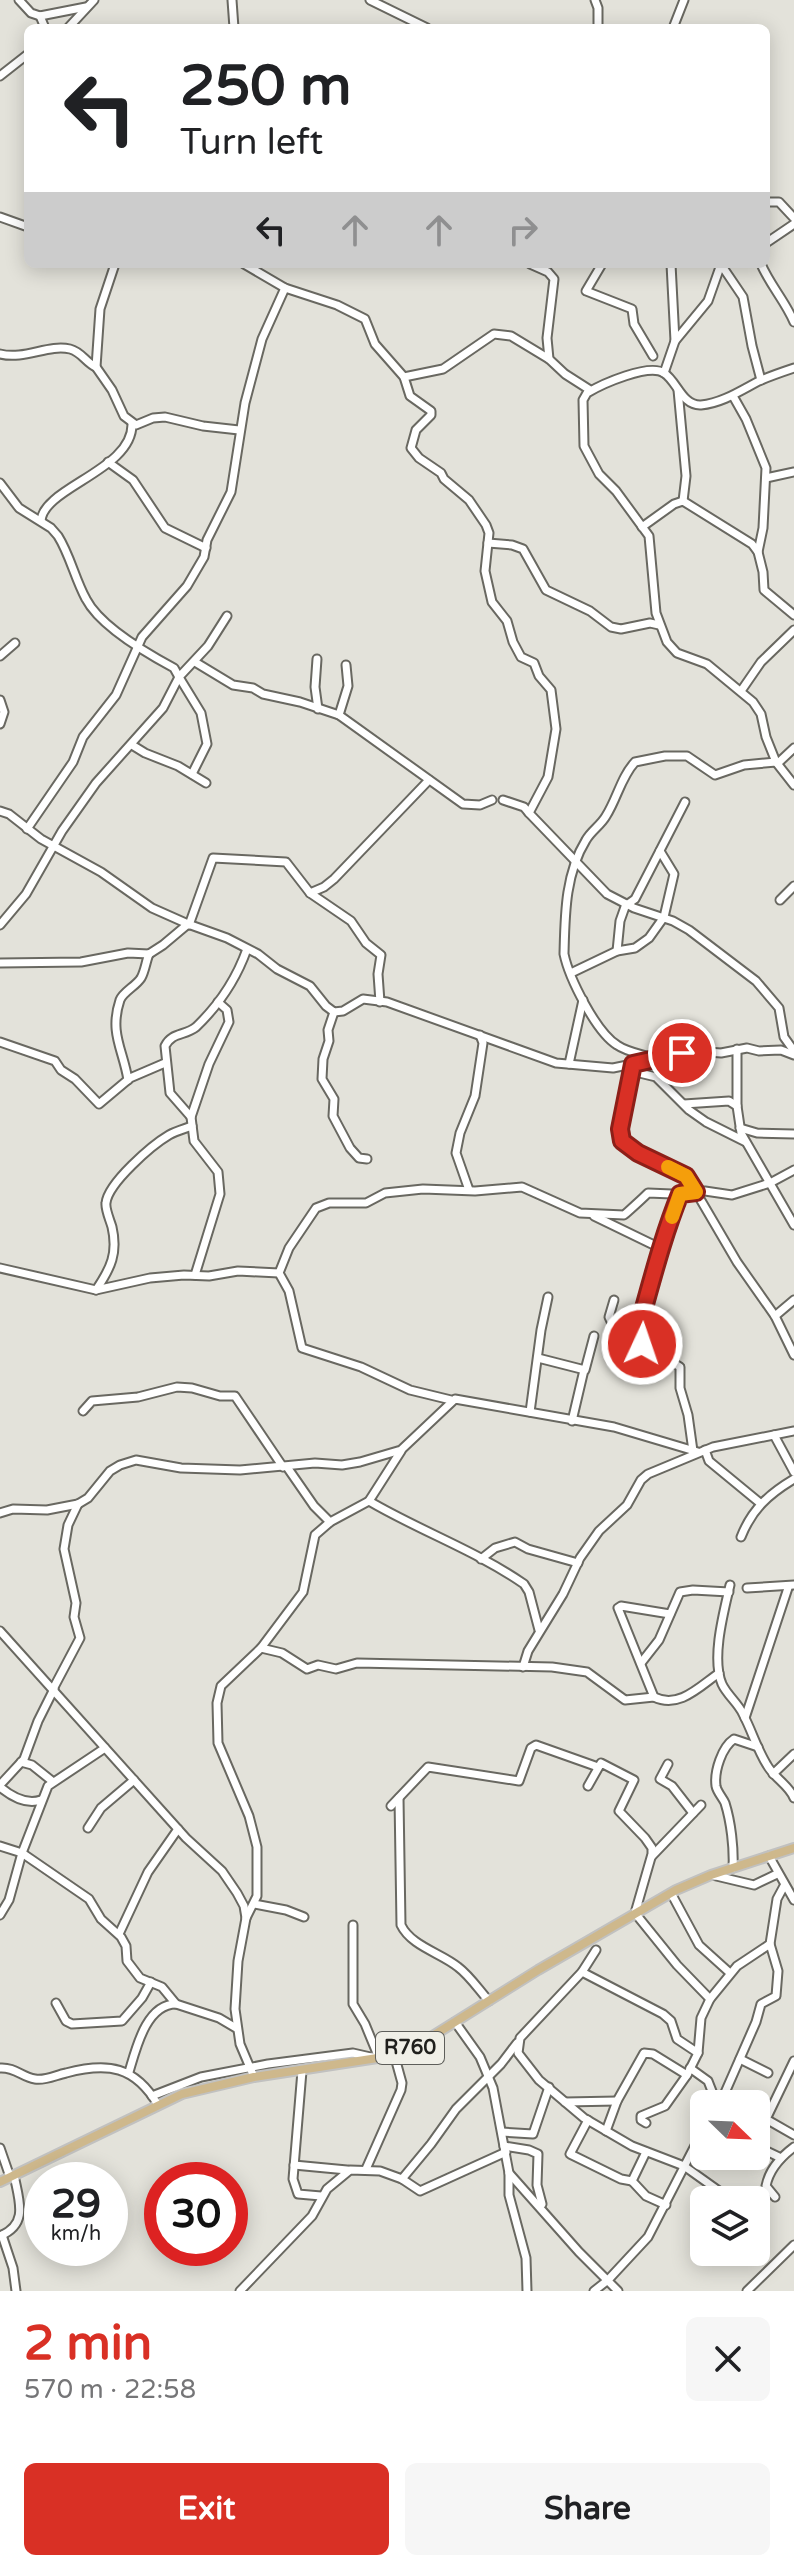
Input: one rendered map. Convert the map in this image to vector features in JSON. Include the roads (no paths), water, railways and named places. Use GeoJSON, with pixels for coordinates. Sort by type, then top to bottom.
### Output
{"type":"FeatureCollection","features":[{"type":"Feature","properties":{"kind":"main road","name":"R760"},"geometry":{"type":"LineString","coordinates":[[0,2182],[158,2105],[204,2087],[377,2058],[415,2047],[671,1893],[711,1875],[794,1848]]}},
{"type":"Feature","properties":{"kind":"street"},"geometry":{"type":"LineString","coordinates":[[19,0],[31,13],[40,16],[86,7]]}},
{"type":"Feature","properties":{"kind":"street"},"geometry":{"type":"LineString","coordinates":[[71,24],[94,0]]}},
{"type":"Feature","properties":{"kind":"street"},"geometry":{"type":"LineString","coordinates":[[232,0],[234,24]]}},
{"type":"Feature","properties":{"kind":"street"},"geometry":{"type":"LineString","coordinates":[[370,0],[419,24]]}},
{"type":"Feature","properties":{"kind":"street"},"geometry":{"type":"LineString","coordinates":[[595,0],[598,24]]}},
{"type":"Feature","properties":{"kind":"street"},"geometry":{"type":"LineString","coordinates":[[675,24],[684,0]]}},
{"type":"Feature","properties":{"kind":"street"},"geometry":{"type":"LineString","coordinates":[[40,16],[43,24]]}},
{"type":"Feature","properties":{"kind":"street"},"geometry":{"type":"LineString","coordinates":[[0,76],[24,57]]}},
{"type":"Feature","properties":{"kind":"street"},"geometry":{"type":"LineString","coordinates":[[770,202],[779,202],[794,218]]}},
{"type":"Feature","properties":{"kind":"street"},"geometry":{"type":"LineString","coordinates":[[0,217],[24,226]]}},
{"type":"Feature","properties":{"kind":"street"},"geometry":{"type":"LineString","coordinates":[[770,240],[794,224]]}},
{"type":"Feature","properties":{"kind":"street"},"geometry":{"type":"LineString","coordinates":[[96,367],[100,309],[114,268]]}},
{"type":"Feature","properties":{"kind":"street"},"geometry":{"type":"LineString","coordinates":[[251,268],[285,288],[337,305],[365,319],[375,344],[404,377],[410,396],[431,411],[431,415],[416,430],[411,448],[423,462],[441,473],[469,500],[486,525],[489,533],[485,571],[492,602],[507,621],[515,649],[521,657],[534,663],[552,694],[556,729],[549,774],[529,813]]}},
{"type":"Feature","properties":{"kind":"street"},"geometry":{"type":"LineString","coordinates":[[539,268],[554,279],[547,338],[549,359]]}},
{"type":"Feature","properties":{"kind":"street"},"geometry":{"type":"LineString","coordinates":[[600,268],[586,291],[632,309],[634,324],[653,356]]}},
{"type":"Feature","properties":{"kind":"street"},"geometry":{"type":"LineString","coordinates":[[671,268],[675,341]]}},
{"type":"Feature","properties":{"kind":"street"},"geometry":{"type":"LineString","coordinates":[[664,373],[675,341],[708,301],[723,268]]}},
{"type":"Feature","properties":{"kind":"street"},"geometry":{"type":"LineString","coordinates":[[726,268],[743,297],[761,380]]}},
{"type":"Feature","properties":{"kind":"street"},"geometry":{"type":"LineString","coordinates":[[763,268],[794,322]]}},
{"type":"Feature","properties":{"kind":"street"},"geometry":{"type":"LineString","coordinates":[[27,829],[73,762],[83,737],[119,689],[142,637],[189,584],[204,557],[208,537],[230,494],[239,430],[262,339],[285,288]]}},
{"type":"Feature","properties":{"kind":"street"},"geometry":{"type":"LineString","coordinates":[[404,377],[443,369],[494,334],[511,336],[549,359],[590,390]]}},
{"type":"Feature","properties":{"kind":"street"},"geometry":{"type":"LineString","coordinates":[[0,354],[17,357],[53,349],[80,353],[96,367],[112,390],[124,416],[138,425],[153,418],[165,417],[239,430]]}},
{"type":"Feature","properties":{"kind":"street"},"geometry":{"type":"LineString","coordinates":[[794,368],[761,380],[733,396],[701,405],[694,404],[664,373],[657,370],[639,371],[590,390],[583,400],[584,446],[599,474],[622,498],[651,541],[659,625],[671,649],[701,660],[741,691],[761,714],[769,745],[794,785]]}},
{"type":"Feature","properties":{"kind":"street"},"geometry":{"type":"LineString","coordinates":[[678,390],[686,476],[683,501]]}},
{"type":"Feature","properties":{"kind":"street"},"geometry":{"type":"LineString","coordinates":[[733,396],[763,461],[766,478],[758,552]]}},
{"type":"Feature","properties":{"kind":"street"},"geometry":{"type":"LineString","coordinates":[[41,521],[48,505],[92,476],[129,441],[132,423]]}},
{"type":"Feature","properties":{"kind":"street"},"geometry":{"type":"LineString","coordinates":[[108,462],[133,480],[168,530],[206,548]]}},
{"type":"Feature","properties":{"kind":"street"},"geometry":{"type":"LineString","coordinates":[[766,478],[794,472]]}},
{"type":"Feature","properties":{"kind":"street"},"geometry":{"type":"LineString","coordinates":[[0,483],[19,508],[51,528],[63,545],[89,604],[109,626],[174,668],[201,713],[206,737],[206,749],[192,774]]}},
{"type":"Feature","properties":{"kind":"street"},"geometry":{"type":"LineString","coordinates":[[642,527],[683,501]]}},
{"type":"Feature","properties":{"kind":"street"},"geometry":{"type":"LineString","coordinates":[[683,501],[752,544],[762,565],[765,593],[794,615]]}},
{"type":"Feature","properties":{"kind":"street"},"geometry":{"type":"LineString","coordinates":[[488,543],[523,549],[546,590],[590,611],[611,627],[621,629],[650,623],[659,625]]}},
{"type":"Feature","properties":{"kind":"street"},"geometry":{"type":"LineString","coordinates":[[0,925],[26,894],[62,831],[96,783],[163,708],[179,677],[195,662],[227,616]]}},
{"type":"Feature","properties":{"kind":"street"},"geometry":{"type":"LineString","coordinates":[[741,691],[761,662],[794,630]]}},
{"type":"Feature","properties":{"kind":"street"},"geometry":{"type":"LineString","coordinates":[[0,656],[15,643]]}},
{"type":"Feature","properties":{"kind":"street"},"geometry":{"type":"LineString","coordinates":[[317,659],[315,687],[318,709]]}},
{"type":"Feature","properties":{"kind":"street"},"geometry":{"type":"LineString","coordinates":[[195,662],[233,685],[253,688],[263,694],[339,715],[467,806],[492,800]]}},
{"type":"Feature","properties":{"kind":"street"},"geometry":{"type":"LineString","coordinates":[[339,715],[348,686],[346,665]]}},
{"type":"Feature","properties":{"kind":"street"},"geometry":{"type":"LineString","coordinates":[[0,700],[4,712],[0,724]]}},
{"type":"Feature","properties":{"kind":"street"},"geometry":{"type":"LineString","coordinates":[[132,745],[206,783]]}},
{"type":"Feature","properties":{"kind":"street"},"geometry":{"type":"LineString","coordinates":[[655,1058],[613,1043],[594,1022],[571,973],[564,954],[568,886],[574,863],[589,835],[605,818],[624,776],[635,762],[665,756],[687,756],[715,775],[744,765],[777,762],[794,748]]}},
{"type":"Feature","properties":{"kind":"street"},"geometry":{"type":"LineString","coordinates":[[310,893],[334,879],[429,780]]}},
{"type":"Feature","properties":{"kind":"street"},"geometry":{"type":"LineString","coordinates":[[503,800],[524,807],[574,863],[607,894],[664,917],[704,940],[756,981],[779,1008],[784,1037],[794,1053]]}},
{"type":"Feature","properties":{"kind":"street"},"geometry":{"type":"LineString","coordinates":[[617,951],[619,926],[627,904],[635,899],[685,802]]}},
{"type":"Feature","properties":{"kind":"street"},"geometry":{"type":"LineString","coordinates":[[0,811],[9,814],[54,847],[101,872],[152,908],[188,925],[214,932],[258,954],[277,969],[307,984],[334,1012],[343,1011],[363,999],[380,1002],[553,1062],[613,1068],[632,1067],[655,1058],[695,1051],[721,1053],[737,1049],[774,1049],[794,1053]]}},
{"type":"Feature","properties":{"kind":"street"},"geometry":{"type":"LineString","coordinates":[[571,973],[617,951],[635,948],[645,941],[664,917],[674,874],[660,851]]}},
{"type":"Feature","properties":{"kind":"street"},"geometry":{"type":"LineString","coordinates":[[0,963],[81,962],[128,953],[149,954],[188,925],[215,857],[286,862],[310,893],[351,921],[366,943],[381,955],[378,974],[380,1002]]}},
{"type":"Feature","properties":{"kind":"street"},"geometry":{"type":"LineString","coordinates":[[780,900],[794,886]]}},
{"type":"Feature","properties":{"kind":"street"},"geometry":{"type":"LineString","coordinates":[[195,1275],[221,1188],[218,1172],[196,1146],[187,1109],[171,1095],[164,1049],[169,1039],[193,1029],[234,983],[247,949]]}},
{"type":"Feature","properties":{"kind":"street"},"geometry":{"type":"LineString","coordinates":[[128,1080],[115,1023],[121,998],[143,975],[149,954]]}},
{"type":"Feature","properties":{"kind":"street"},"geometry":{"type":"LineString","coordinates":[[569,1064],[583,1000]]}},
{"type":"Feature","properties":{"kind":"street"},"geometry":{"type":"LineString","coordinates":[[96,1290],[111,1267],[115,1253],[106,1203],[137,1160],[191,1122],[209,1064],[229,1022],[227,1010],[218,1002]]}},
{"type":"Feature","properties":{"kind":"street"},"geometry":{"type":"LineString","coordinates":[[334,1012],[328,1030],[322,1080],[334,1099],[333,1116],[350,1148],[359,1158],[367,1159]]}},
{"type":"Feature","properties":{"kind":"street"},"geometry":{"type":"LineString","coordinates":[[469,1190],[456,1153],[460,1133],[475,1096],[483,1043],[480,1035]]}},
{"type":"Feature","properties":{"kind":"street"},"geometry":{"type":"LineString","coordinates":[[0,1042],[58,1063],[61,1070],[75,1079],[99,1104],[128,1080],[165,1063]]}},
{"type":"Feature","properties":{"kind":"street"},"geometry":{"type":"LineString","coordinates":[[737,1049],[737,1106],[744,1141],[794,1225]]}},
{"type":"Feature","properties":{"kind":"street"},"geometry":{"type":"LineString","coordinates":[[632,1067],[656,1077],[706,1122],[744,1141]]}},
{"type":"Feature","properties":{"kind":"street"},"geometry":{"type":"LineString","coordinates":[[632,1067],[620,1129],[622,1141],[638,1153],[686,1176],[737,1262],[775,1316],[794,1353]]}},
{"type":"Feature","properties":{"kind":"street"},"geometry":{"type":"LineString","coordinates":[[684,1104],[729,1101],[737,1106]]}},
{"type":"Feature","properties":{"kind":"street"},"geometry":{"type":"LineString","coordinates":[[740,1128],[757,1133],[794,1134]]}},
{"type":"Feature","properties":{"kind":"street"},"geometry":{"type":"LineString","coordinates":[[279,1273],[312,1211],[330,1203],[366,1203],[384,1194],[412,1189],[522,1187],[580,1213],[624,1215],[648,1193],[732,1195],[770,1183],[794,1170]]}},
{"type":"Feature","properties":{"kind":"street"},"geometry":{"type":"LineString","coordinates":[[639,1340],[638,1329],[660,1248],[680,1194]]}},
{"type":"Feature","properties":{"kind":"street"},"geometry":{"type":"LineString","coordinates":[[594,1215],[660,1248]]}},
{"type":"Feature","properties":{"kind":"street"},"geometry":{"type":"LineString","coordinates":[[0,1268],[96,1290],[150,1278],[236,1271],[279,1273]]}},
{"type":"Feature","properties":{"kind":"street"},"geometry":{"type":"LineString","coordinates":[[279,1273],[289,1291],[303,1349],[361,1367],[418,1393],[614,1427],[699,1451]]}},
{"type":"Feature","properties":{"kind":"street"},"geometry":{"type":"LineString","coordinates":[[530,1412],[548,1297]]}},
{"type":"Feature","properties":{"kind":"street"},"geometry":{"type":"LineString","coordinates":[[614,1300],[609,1317],[615,1330],[639,1340],[680,1367],[680,1388],[699,1451],[760,1503]]}},
{"type":"Feature","properties":{"kind":"street"},"geometry":{"type":"LineString","coordinates":[[775,1316],[794,1300]]}},
{"type":"Feature","properties":{"kind":"street"},"geometry":{"type":"LineString","coordinates":[[572,1421],[594,1336]]}},
{"type":"Feature","properties":{"kind":"street"},"geometry":{"type":"LineString","coordinates":[[538,1358],[584,1370]]}},
{"type":"Feature","properties":{"kind":"street"},"geometry":{"type":"LineString","coordinates":[[83,1411],[92,1401],[132,1398],[177,1387],[235,1396],[314,1506],[330,1522]]}},
{"type":"Feature","properties":{"kind":"street"},"geometry":{"type":"LineString","coordinates":[[254,2077],[237,2029],[235,2009],[238,1961],[246,1918],[254,1904],[258,1882],[257,1847],[249,1816],[218,1743],[217,1703],[221,1686],[261,1648],[302,1595],[314,1537],[330,1522],[369,1501],[401,1450],[451,1400]]}},
{"type":"Feature","properties":{"kind":"street"},"geometry":{"type":"LineString","coordinates":[[523,1667],[539,1630],[563,1594],[578,1563],[599,1531],[627,1505],[641,1480],[699,1451],[794,1431]]}},
{"type":"Feature","properties":{"kind":"street"},"geometry":{"type":"LineString","coordinates":[[774,1435],[794,1472]]}},
{"type":"Feature","properties":{"kind":"street"},"geometry":{"type":"LineString","coordinates":[[0,1513],[13,1509],[47,1510],[78,1504],[88,1498],[110,1471],[136,1460],[181,1468],[253,1470],[315,1463],[350,1464],[401,1450]]}},
{"type":"Feature","properties":{"kind":"street"},"geometry":{"type":"LineString","coordinates":[[741,1537],[760,1503],[794,1479]]}},
{"type":"Feature","properties":{"kind":"street"},"geometry":{"type":"LineString","coordinates":[[369,1501],[408,1524],[441,1536],[524,1584],[533,1603],[539,1630]]}},
{"type":"Feature","properties":{"kind":"street"},"geometry":{"type":"LineString","coordinates":[[41,1800],[21,1800],[0,1786],[21,1762],[80,1638],[64,1549],[66,1532],[78,1504]]}},
{"type":"Feature","properties":{"kind":"street"},"geometry":{"type":"LineString","coordinates":[[481,1559],[495,1548],[515,1542],[528,1549],[578,1563]]}},
{"type":"Feature","properties":{"kind":"street"},"geometry":{"type":"LineString","coordinates":[[745,1718],[791,1587],[747,1588]]}},
{"type":"Feature","properties":{"kind":"street"},"geometry":{"type":"LineString","coordinates":[[641,1663],[656,1646],[682,1591],[729,1588],[720,1630],[719,1673],[722,1684],[745,1718],[773,1774],[794,1798]]}},
{"type":"Feature","properties":{"kind":"street"},"geometry":{"type":"LineString","coordinates":[[654,1697],[618,1608],[670,1614]]}},
{"type":"Feature","properties":{"kind":"street"},"geometry":{"type":"LineString","coordinates":[[0,1631],[178,1829],[222,1871],[244,1906],[246,1918]]}},
{"type":"Feature","properties":{"kind":"street"},"geometry":{"type":"LineString","coordinates":[[261,1648],[282,1653],[307,1669],[318,1665],[336,1669],[357,1663],[552,1667],[587,1672],[625,1700],[654,1697],[662,1701],[678,1701],[719,1673]]}},
{"type":"Feature","properties":{"kind":"street"},"geometry":{"type":"LineString","coordinates":[[733,1868],[728,1818],[716,1786],[721,1758],[727,1744],[734,1739],[758,1747]]}},
{"type":"Feature","properties":{"kind":"street"},"geometry":{"type":"LineString","coordinates":[[391,1806],[423,1770],[431,1766],[519,1781],[531,1748],[536,1745],[598,1767]]}},
{"type":"Feature","properties":{"kind":"street"},"geometry":{"type":"LineString","coordinates":[[0,1915],[9,1900],[41,1800],[52,1781],[105,1748]]}},
{"type":"Feature","properties":{"kind":"street"},"geometry":{"type":"LineString","coordinates":[[773,1774],[794,1754]]}},
{"type":"Feature","properties":{"kind":"street"},"geometry":{"type":"LineString","coordinates":[[21,1762],[32,1765],[52,1781]]}},
{"type":"Feature","properties":{"kind":"street"},"geometry":{"type":"LineString","coordinates":[[588,1786],[601,1763],[634,1780],[619,1811],[652,1848],[635,1913],[677,1965],[710,1999]]}},
{"type":"Feature","properties":{"kind":"street"},"geometry":{"type":"LineString","coordinates":[[668,1764],[660,1779],[672,1786],[693,1813]]}},
{"type":"Feature","properties":{"kind":"street"},"geometry":{"type":"LineString","coordinates":[[88,1828],[101,1808],[134,1780]]}},
{"type":"Feature","properties":{"kind":"street"},"geometry":{"type":"LineString","coordinates":[[399,1798],[401,1925],[420,1943],[458,1966],[489,2001]]}},
{"type":"Feature","properties":{"kind":"street"},"geometry":{"type":"LineString","coordinates":[[651,1857],[701,1805]]}},
{"type":"Feature","properties":{"kind":"street"},"geometry":{"type":"LineString","coordinates":[[119,1934],[148,1872],[178,1829]]}},
{"type":"Feature","properties":{"kind":"street"},"geometry":{"type":"LineString","coordinates":[[0,1846],[22,1853],[89,1899],[101,1919],[119,1934],[126,1946],[127,1961],[140,1978],[168,1992],[176,2004]]}},
{"type":"Feature","properties":{"kind":"street"},"geometry":{"type":"LineString","coordinates":[[769,1856],[794,1900]]}},
{"type":"Feature","properties":{"kind":"street"},"geometry":{"type":"LineString","coordinates":[[711,1875],[754,1885],[777,1874]]}},
{"type":"Feature","properties":{"kind":"street"},"geometry":{"type":"LineString","coordinates":[[725,2090],[761,2004],[774,1999],[777,1992],[778,1971],[770,1944],[777,1899],[784,1886]]}},
{"type":"Feature","properties":{"kind":"street"},"geometry":{"type":"LineString","coordinates":[[671,1893],[699,1945],[730,1973]]}},
{"type":"Feature","properties":{"kind":"street"},"geometry":{"type":"LineString","coordinates":[[254,1904],[304,1917]]}},
{"type":"Feature","properties":{"kind":"street"},"geometry":{"type":"LineString","coordinates":[[353,1925],[353,2004],[365,2024],[377,2058]]}},
{"type":"Feature","properties":{"kind":"street"},"geometry":{"type":"LineString","coordinates":[[646,2123],[641,2116],[665,2106],[698,2053],[701,2018],[710,1999],[742,1961],[770,1944]]}},
{"type":"Feature","properties":{"kind":"street"},"geometry":{"type":"LineString","coordinates":[[402,2179],[456,2109],[582,1972],[596,1950]]}},
{"type":"Feature","properties":{"kind":"street"},"geometry":{"type":"LineString","coordinates":[[582,1972],[663,2014],[671,2021],[677,2039],[698,2053]]}},
{"type":"Feature","properties":{"kind":"street"},"geometry":{"type":"LineString","coordinates":[[56,2003],[66,2021],[72,2024],[122,2021],[151,1982]]}},
{"type":"Feature","properties":{"kind":"street"},"geometry":{"type":"LineString","coordinates":[[129,2072],[153,2014],[164,2005],[176,2004],[219,2018],[237,2029]]}},
{"type":"Feature","properties":{"kind":"street"},"geometry":{"type":"LineString","coordinates":[[455,2022],[480,2057],[489,2076],[505,2149],[509,2195],[523,2243],[527,2291]]}},
{"type":"Feature","properties":{"kind":"street"},"geometry":{"type":"LineString","coordinates":[[518,2041],[518,2053],[530,2070],[588,2120],[646,2152],[684,2166],[712,2186]]}},
{"type":"Feature","properties":{"kind":"street"},"geometry":{"type":"LineString","coordinates":[[152,2096],[184,2082],[249,2067],[353,2053],[377,2058]]}},
{"type":"Feature","properties":{"kind":"street"},"geometry":{"type":"LineString","coordinates":[[606,2131],[617,2101],[644,2053],[705,2077],[711,2090]]}},
{"type":"Feature","properties":{"kind":"street"},"geometry":{"type":"LineString","coordinates":[[366,2169],[401,2090],[394,2054]]}},
{"type":"Feature","properties":{"kind":"street"},"geometry":{"type":"LineString","coordinates":[[740,2059],[768,2073]]}},
{"type":"Feature","properties":{"kind":"street"},"geometry":{"type":"LineString","coordinates":[[770,2111],[794,2061]]}},
{"type":"Feature","properties":{"kind":"street"},"geometry":{"type":"LineString","coordinates":[[0,2068],[10,2068],[38,2080],[86,2069],[129,2072],[158,2105]]}},
{"type":"Feature","properties":{"kind":"street"},"geometry":{"type":"LineString","coordinates":[[302,2071],[293,2179],[298,2194],[321,2196]]}},
{"type":"Feature","properties":{"kind":"street"},"geometry":{"type":"LineString","coordinates":[[785,2080],[794,2085]]}},
{"type":"Feature","properties":{"kind":"street"},"geometry":{"type":"LineString","coordinates":[[502,2132],[533,2134],[549,2087]]}},
{"type":"Feature","properties":{"kind":"street"},"geometry":{"type":"LineString","coordinates":[[565,2102],[617,2101]]}},
{"type":"Feature","properties":{"kind":"street"},"geometry":{"type":"LineString","coordinates":[[588,2120],[570,2154],[621,2179],[632,2181],[646,2196],[666,2205]]}},
{"type":"Feature","properties":{"kind":"street"},"geometry":{"type":"LineString","coordinates":[[770,2121],[794,2135]]}},
{"type":"Feature","properties":{"kind":"street"},"geometry":{"type":"LineString","coordinates":[[0,2148],[12,2176],[20,2216],[14,2229],[1,2236],[13,2268],[16,2291]]}},
{"type":"Feature","properties":{"kind":"street"},"geometry":{"type":"LineString","coordinates":[[294,2165],[366,2169],[402,2179],[421,2191],[505,2149],[538,2154],[537,2185],[544,2210]]}},
{"type":"Feature","properties":{"kind":"street"},"geometry":{"type":"LineString","coordinates":[[775,2197],[766,2186],[767,2180],[781,2158],[793,2149]]}},
{"type":"Feature","properties":{"kind":"street"},"geometry":{"type":"LineString","coordinates":[[770,2151],[781,2158]]}},
{"type":"Feature","properties":{"kind":"street"},"geometry":{"type":"LineString","coordinates":[[632,2181],[646,2152]]}},
{"type":"Feature","properties":{"kind":"street"},"geometry":{"type":"LineString","coordinates":[[594,2291],[648,2237],[690,2155]]}},
{"type":"Feature","properties":{"kind":"street"},"geometry":{"type":"LineString","coordinates":[[240,2291],[312,2216],[321,2196],[350,2170]]}},
{"type":"Feature","properties":{"kind":"street"},"geometry":{"type":"LineString","coordinates":[[509,2173],[618,2291]]}},
{"type":"Feature","properties":{"kind":"street"},"geometry":{"type":"LineString","coordinates":[[747,2291],[794,2245]]}}]}
